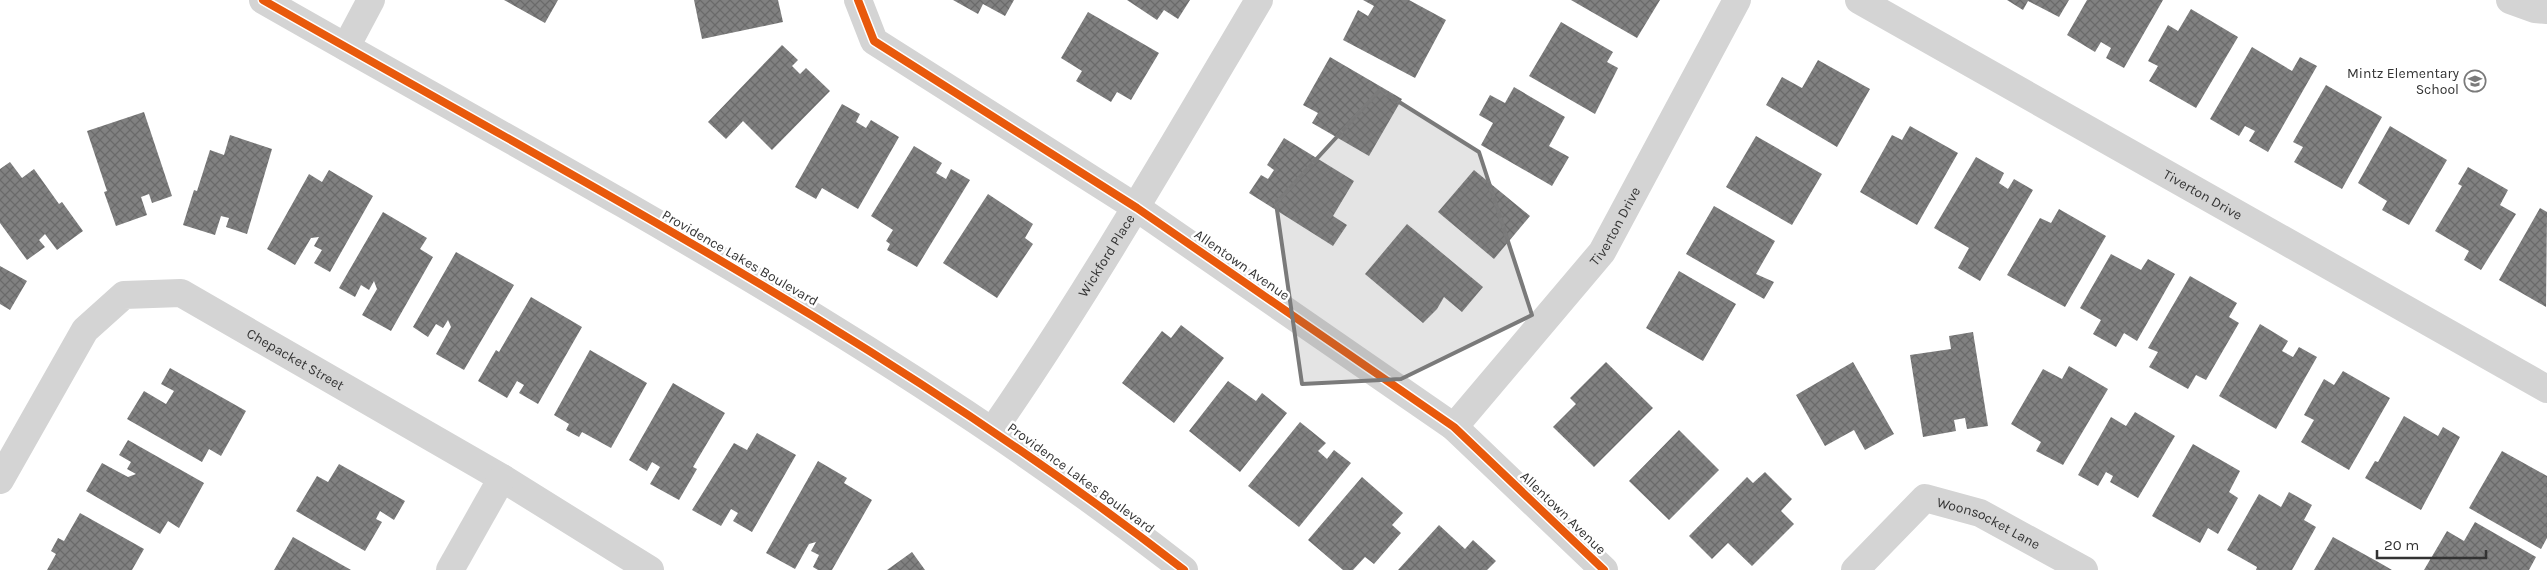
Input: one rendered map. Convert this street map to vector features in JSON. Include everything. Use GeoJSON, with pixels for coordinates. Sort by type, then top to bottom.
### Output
{"type":"FeatureCollection","features":[{"type":"Feature","properties":{"kind":"street","name":"Providence Lakes Boulevard"},"geometry":{"type":"LineString","coordinates":[[263,0],[732,266],[907,373],[993,430],[1127,526],[1184,570]]}},
{"type":"Feature","properties":{"kind":"street"},"geometry":{"type":"LineString","coordinates":[[346,48],[371,0]]}},
{"type":"Feature","properties":{"kind":"street","name":"Allentown Avenue"},"geometry":{"type":"LineString","coordinates":[[858,0],[874,41],[1137,208],[1454,428],[1604,570]]}},
{"type":"Feature","properties":{"kind":"street","name":"Wickford Place"},"geometry":{"type":"LineString","coordinates":[[993,430],[1032,373],[1137,208],[1259,0]]}},
{"type":"Feature","properties":{"kind":"street","name":"Tiverton Drive"},"geometry":{"type":"LineString","coordinates":[[1454,428],[1602,252],[1737,0]]}},
{"type":"Feature","properties":{"kind":"street","name":"Tiverton Drive"},"geometry":{"type":"LineString","coordinates":[[1860,0],[2547,389]]}},
{"type":"Feature","properties":{"kind":"street"},"geometry":{"type":"LineString","coordinates":[[2510,0],[2535,10],[2547,10]]}},
{"type":"Feature","properties":{"kind":"street","name":"Chepacket Street"},"geometry":{"type":"LineString","coordinates":[[0,480],[86,330],[124,295],[181,293],[502,478],[650,570]]}},
{"type":"Feature","properties":{"kind":"street"},"geometry":{"type":"LineString","coordinates":[[450,570],[502,478]]}},
{"type":"Feature","properties":{"kind":"street","name":"Woonsocket Lane"},"geometry":{"type":"LineString","coordinates":[[1855,570],[1925,498],[1980,513],[2084,570]]}},
{"type":"Feature","properties":{"kind":"highlighted area"},"geometry":{"type":"Polygon","coordinates":[[[1380,90],[1479,152],[1532,315],[1401,379],[1302,384],[1276,203],[1380,90]]]}},
{"type":"Feature","properties":{"kind":"building"},"geometry":{"type":"Polygon","coordinates":[[[504,0],[558,0],[545,23],[504,0]]]}},
{"type":"Feature","properties":{"kind":"building"},"geometry":{"type":"Polygon","coordinates":[[[694,0],[778,0],[783,22],[702,39],[694,0]]]}},
{"type":"Feature","properties":{"kind":"building"},"geometry":{"type":"Polygon","coordinates":[[[953,0],[1014,0],[1005,16],[983,4],[978,14],[953,0]]]}},
{"type":"Feature","properties":{"kind":"building"},"geometry":{"type":"Polygon","coordinates":[[[1127,0],[1190,0],[1178,19],[1164,10],[1157,20],[1127,0]]]}},
{"type":"Feature","properties":{"kind":"building"},"geometry":{"type":"Polygon","coordinates":[[[1363,0],[1409,0],[1446,20],[1415,78],[1343,40],[1358,10],[1368,16],[1374,6],[1363,0]]]}},
{"type":"Feature","properties":{"kind":"building"},"geometry":{"type":"Polygon","coordinates":[[[1571,0],[1660,0],[1637,38],[1571,0]]]}},
{"type":"Feature","properties":{"kind":"building"},"geometry":{"type":"Polygon","coordinates":[[[2007,0],[2069,0],[2059,17],[2028,1],[2023,10],[2007,0]]]}},
{"type":"Feature","properties":{"kind":"building"},"geometry":{"type":"Polygon","coordinates":[[[2087,0],[2163,0],[2124,68],[2106,58],[2111,48],[2101,42],[2095,52],[2067,35],[2087,0]]]}},
{"type":"Feature","properties":{"kind":"building"},"geometry":{"type":"Polygon","coordinates":[[[2191,9],[2238,37],[2196,108],[2149,81],[2158,66],[2148,61],[2168,25],[2178,31],[2191,9]]]}},
{"type":"Feature","properties":{"kind":"building"},"geometry":{"type":"Polygon","coordinates":[[[1088,12],[1159,53],[1131,100],[1117,92],[1111,102],[1076,81],[1082,71],[1061,58],[1088,12]]]}},
{"type":"Feature","properties":{"kind":"building"},"geometry":{"type":"Polygon","coordinates":[[[1561,22],[1613,52],[1607,62],[1618,68],[1595,114],[1529,76],[1561,22]]]}},
{"type":"Feature","properties":{"kind":"building"},"geometry":{"type":"Polygon","coordinates":[[[782,45],[798,60],[792,66],[800,74],[806,68],[830,91],[772,150],[743,121],[726,139],[708,122],[782,45]]]}},
{"type":"Feature","properties":{"kind":"building"},"geometry":{"type":"Polygon","coordinates":[[[2252,47],[2292,71],[2300,57],[2317,66],[2268,152],[2249,141],[2255,131],[2245,126],[2239,136],[2210,119],[2252,47]]]}},
{"type":"Feature","properties":{"kind":"building"},"geometry":{"type":"Polygon","coordinates":[[[1330,57],[1402,99],[1369,156],[1312,123],[1318,113],[1303,105],[1330,57]]]}},
{"type":"Feature","properties":{"kind":"building"},"geometry":{"type":"Polygon","coordinates":[[[1818,60],[1870,89],[1837,147],[1766,105],[1782,77],[1802,88],[1818,60]]]}},
{"type":"Feature","properties":{"kind":"building"},"geometry":{"type":"Polygon","coordinates":[[[2326,85],[2382,117],[2342,189],[2294,162],[2303,147],[2293,142],[2326,85]]]}},
{"type":"Feature","properties":{"kind":"building"},"geometry":{"type":"Polygon","coordinates":[[[1514,87],[1565,117],[1549,146],[1569,157],[1552,186],[1481,145],[1493,123],[1479,115],[1490,95],[1505,103],[1514,87]]]}},
{"type":"Feature","properties":{"kind":"building"},"geometry":{"type":"Polygon","coordinates":[[[842,104],[860,114],[856,122],[866,128],[871,120],[899,137],[858,209],[822,188],[816,199],[795,187],[842,104]]]}},
{"type":"Feature","properties":{"kind":"building"},"geometry":{"type":"Polygon","coordinates":[[[144,112],[172,196],[152,203],[149,194],[141,197],[147,215],[116,226],[104,192],[107,191],[87,131],[144,112]]]}},
{"type":"Feature","properties":{"kind":"building"},"geometry":{"type":"Polygon","coordinates":[[[1910,126],[1958,153],[1917,225],[1860,192],[1892,135],[1902,140],[1910,126]]]}},
{"type":"Feature","properties":{"kind":"building"},"geometry":{"type":"Polygon","coordinates":[[[2390,126],[2447,160],[2409,225],[2382,210],[2387,201],[2358,183],[2390,126]]]}},
{"type":"Feature","properties":{"kind":"building"},"geometry":{"type":"Polygon","coordinates":[[[230,135],[272,149],[247,234],[226,227],[229,218],[221,216],[215,235],[183,225],[194,190],[197,191],[210,150],[224,155],[230,135]]]}},
{"type":"Feature","properties":{"kind":"building"},"geometry":{"type":"Polygon","coordinates":[[[1756,136],[1822,174],[1792,225],[1726,187],[1756,136]]]}},
{"type":"Feature","properties":{"kind":"building"},"geometry":{"type":"Polygon","coordinates":[[[1284,138],[1354,181],[1333,216],[1347,225],[1333,246],[1249,193],[1261,175],[1268,179],[1274,170],[1267,165],[1284,138]]]}},
{"type":"Feature","properties":{"kind":"building"},"geometry":{"type":"Polygon","coordinates":[[[914,146],[942,163],[936,173],[946,179],[951,169],[970,180],[917,267],[887,250],[890,244],[886,241],[893,230],[871,216],[914,146]]]}},
{"type":"Feature","properties":{"kind":"building"},"geometry":{"type":"Polygon","coordinates":[[[1976,157],[2004,173],[1999,183],[2008,189],[2014,179],[2033,190],[1980,281],[1958,268],[1969,248],[1934,228],[1976,157]]]}},
{"type":"Feature","properties":{"kind":"building"},"geometry":{"type":"Polygon","coordinates":[[[10,162],[22,178],[34,169],[59,204],[62,202],[83,231],[57,250],[45,234],[39,240],[45,247],[27,260],[0,223],[0,169],[10,162]]]}},
{"type":"Feature","properties":{"kind":"building"},"geometry":{"type":"Polygon","coordinates":[[[2468,167],[2508,190],[2500,205],[2516,214],[2481,270],[2464,260],[2469,251],[2435,231],[2462,186],[2458,184],[2468,167]]]}},
{"type":"Feature","properties":{"kind":"building"},"geometry":{"type":"Polygon","coordinates":[[[329,170],[373,196],[330,272],[314,263],[322,250],[314,246],[319,237],[311,238],[295,265],[267,249],[309,174],[322,182],[329,170]]]}},
{"type":"Feature","properties":{"kind":"building"},"geometry":{"type":"Polygon","coordinates":[[[1474,170],[1530,216],[1494,259],[1438,212],[1474,170]]]}},
{"type":"Feature","properties":{"kind":"building"},"geometry":{"type":"Polygon","coordinates":[[[988,194],[1033,224],[1025,238],[1033,244],[997,298],[943,263],[988,194]]]}},
{"type":"Feature","properties":{"kind":"building"},"geometry":{"type":"Polygon","coordinates":[[[1714,206],[1775,241],[1756,274],[1774,282],[1764,299],[1686,254],[1714,206]]]}},
{"type":"Feature","properties":{"kind":"building"},"geometry":{"type":"Polygon","coordinates":[[[2540,208],[2547,212],[2546,307],[2499,280],[2540,208]]]}},
{"type":"Feature","properties":{"kind":"building"},"geometry":{"type":"Polygon","coordinates":[[[2059,209],[2106,236],[2065,307],[2007,275],[2040,218],[2051,223],[2059,209]]]}},
{"type":"Feature","properties":{"kind":"building"},"geometry":{"type":"Polygon","coordinates":[[[383,212],[427,238],[420,249],[433,257],[391,331],[362,315],[377,289],[374,281],[369,290],[361,285],[355,297],[339,288],[383,212]]]}},
{"type":"Feature","properties":{"kind":"building"},"geometry":{"type":"Polygon","coordinates":[[[1407,224],[1483,287],[1462,312],[1444,297],[1437,309],[1423,323],[1365,274],[1407,224]]]}},
{"type":"Feature","properties":{"kind":"building"},"geometry":{"type":"Polygon","coordinates":[[[456,252],[514,285],[464,370],[436,354],[451,327],[448,320],[443,328],[436,324],[428,337],[413,327],[456,252]]]}},
{"type":"Feature","properties":{"kind":"building"},"geometry":{"type":"Polygon","coordinates":[[[2111,254],[2141,270],[2148,259],[2175,274],[2137,341],[2124,333],[2116,347],[2093,334],[2101,320],[2080,308],[2111,254]]]}},
{"type":"Feature","properties":{"kind":"building"},"geometry":{"type":"Polygon","coordinates":[[[0,266],[27,281],[10,310],[0,304],[0,266]]]}},
{"type":"Feature","properties":{"kind":"building"},"geometry":{"type":"Polygon","coordinates":[[[1679,271],[1736,304],[1703,361],[1646,328],[1679,271]]]}},
{"type":"Feature","properties":{"kind":"building"},"geometry":{"type":"Polygon","coordinates":[[[2190,276],[2237,303],[2229,317],[2239,323],[2206,380],[2196,375],[2188,389],[2149,367],[2158,352],[2148,348],[2190,276]]]}},
{"type":"Feature","properties":{"kind":"building"},"geometry":{"type":"Polygon","coordinates":[[[531,297],[582,327],[538,404],[519,393],[524,385],[517,381],[507,398],[478,381],[496,350],[499,352],[531,297]]]}},
{"type":"Feature","properties":{"kind":"building"},"geometry":{"type":"Polygon","coordinates":[[[2260,324],[2288,341],[2282,351],[2293,357],[2299,347],[2317,357],[2276,429],[2219,396],[2260,324]]]}},
{"type":"Feature","properties":{"kind":"building"},"geometry":{"type":"Polygon","coordinates":[[[1181,325],[1224,358],[1174,423],[1122,383],[1162,331],[1171,338],[1181,325]]]}},
{"type":"Feature","properties":{"kind":"building"},"geometry":{"type":"Polygon","coordinates":[[[1973,332],[1988,426],[1967,429],[1965,418],[1954,420],[1956,431],[1923,437],[1910,355],[1951,349],[1949,336],[1973,332]]]}},
{"type":"Feature","properties":{"kind":"building"},"geometry":{"type":"Polygon","coordinates":[[[590,350],[647,383],[611,448],[582,432],[579,437],[566,430],[569,424],[554,415],[590,350]]]}},
{"type":"Feature","properties":{"kind":"building"},"geometry":{"type":"Polygon","coordinates":[[[1606,362],[1653,408],[1594,467],[1553,427],[1576,404],[1570,398],[1606,362]]]}},
{"type":"Feature","properties":{"kind":"building"},"geometry":{"type":"Polygon","coordinates":[[[1853,362],[1894,434],[1865,450],[1854,430],[1825,446],[1796,395],[1853,362]]]}},
{"type":"Feature","properties":{"kind":"building"},"geometry":{"type":"Polygon","coordinates":[[[2069,366],[2108,389],[2063,465],[2036,451],[2041,442],[2011,424],[2043,369],[2062,379],[2069,366]]]}},
{"type":"Feature","properties":{"kind":"building"},"geometry":{"type":"Polygon","coordinates":[[[170,368],[246,411],[221,456],[209,449],[202,462],[127,419],[144,391],[166,404],[174,391],[161,384],[170,368]]]}},
{"type":"Feature","properties":{"kind":"building"},"geometry":{"type":"Polygon","coordinates":[[[2343,371],[2390,398],[2349,470],[2301,442],[2314,420],[2304,415],[2324,379],[2334,385],[2343,371]]]}},
{"type":"Feature","properties":{"kind":"building"},"geometry":{"type":"Polygon","coordinates":[[[1228,381],[1256,401],[1262,393],[1287,413],[1240,472],[1189,431],[1228,381]]]}},
{"type":"Feature","properties":{"kind":"building"},"geometry":{"type":"Polygon","coordinates":[[[673,383],[725,413],[693,467],[697,469],[679,500],[650,484],[660,467],[652,462],[647,471],[629,460],[673,383]]]}},
{"type":"Feature","properties":{"kind":"building"},"geometry":{"type":"Polygon","coordinates":[[[2135,412],[2175,436],[2138,498],[2110,482],[2113,476],[2106,472],[2098,486],[2078,475],[2111,417],[2126,426],[2135,412]]]}},
{"type":"Feature","properties":{"kind":"building"},"geometry":{"type":"Polygon","coordinates":[[[2404,416],[2438,436],[2443,427],[2460,437],[2421,510],[2365,478],[2375,461],[2378,462],[2404,416]]]}},
{"type":"Feature","properties":{"kind":"building"},"geometry":{"type":"Polygon","coordinates":[[[1300,422],[1326,443],[1318,451],[1327,459],[1334,450],[1351,463],[1299,527],[1248,486],[1300,422]]]}},
{"type":"Feature","properties":{"kind":"building"},"geometry":{"type":"Polygon","coordinates":[[[1679,430],[1719,470],[1669,520],[1629,481],[1679,430]]]}},
{"type":"Feature","properties":{"kind":"building"},"geometry":{"type":"Polygon","coordinates":[[[757,433],[796,455],[752,532],[733,521],[738,513],[731,509],[721,526],[692,510],[734,443],[747,450],[757,433]]]}},
{"type":"Feature","properties":{"kind":"building"},"geometry":{"type":"Polygon","coordinates":[[[128,440],[204,483],[179,528],[168,521],[160,534],[86,491],[102,463],[128,477],[136,474],[127,469],[131,462],[119,455],[128,440]]]}},
{"type":"Feature","properties":{"kind":"building"},"geometry":{"type":"Polygon","coordinates":[[[2193,444],[2240,471],[2229,492],[2238,498],[2218,534],[2208,528],[2200,543],[2152,516],[2193,444]]]}},
{"type":"Feature","properties":{"kind":"building"},"geometry":{"type":"Polygon","coordinates":[[[2502,451],[2547,476],[2547,538],[2541,549],[2469,508],[2502,451]]]}},
{"type":"Feature","properties":{"kind":"building"},"geometry":{"type":"Polygon","coordinates":[[[818,461],[847,478],[844,483],[872,500],[832,570],[818,570],[813,567],[819,555],[811,551],[816,542],[809,544],[795,569],[766,553],[818,461]]]}},
{"type":"Feature","properties":{"kind":"building"},"geometry":{"type":"Polygon","coordinates":[[[339,464],[405,501],[394,520],[380,511],[376,519],[382,522],[365,551],[296,511],[317,476],[328,482],[339,464]]]}},
{"type":"Feature","properties":{"kind":"building"},"geometry":{"type":"Polygon","coordinates":[[[1765,472],[1792,499],[1781,511],[1794,524],[1752,566],[1728,543],[1712,559],[1689,536],[1747,477],[1753,483],[1765,472]]]}},
{"type":"Feature","properties":{"kind":"building"},"geometry":{"type":"Polygon","coordinates":[[[1362,477],[1403,513],[1392,525],[1401,533],[1374,564],[1365,557],[1353,570],[1343,570],[1308,540],[1362,477]]]}},
{"type":"Feature","properties":{"kind":"building"},"geometry":{"type":"Polygon","coordinates":[[[2289,492],[2312,505],[2304,520],[2316,527],[2292,570],[2256,570],[2257,567],[2227,550],[2259,494],[2281,507],[2289,492]]]}},
{"type":"Feature","properties":{"kind":"building"},"geometry":{"type":"Polygon","coordinates":[[[80,513],[144,549],[132,570],[47,570],[56,554],[51,551],[58,538],[64,541],[80,513]]]}},
{"type":"Feature","properties":{"kind":"building"},"geometry":{"type":"Polygon","coordinates":[[[2475,522],[2536,557],[2529,570],[2424,570],[2447,531],[2464,541],[2475,522]]]}},
{"type":"Feature","properties":{"kind":"building"},"geometry":{"type":"Polygon","coordinates":[[[1439,525],[1465,549],[1473,540],[1496,561],[1487,570],[1398,570],[1439,525]]]}},
{"type":"Feature","properties":{"kind":"building"},"geometry":{"type":"Polygon","coordinates":[[[293,537],[351,570],[274,570],[293,537]]]}},
{"type":"Feature","properties":{"kind":"building"},"geometry":{"type":"Polygon","coordinates":[[[2333,537],[2380,563],[2392,570],[2314,570],[2333,537]]]}},
{"type":"Feature","properties":{"kind":"building"},"geometry":{"type":"Polygon","coordinates":[[[912,552],[925,570],[887,570],[912,552]]]}},
{"type":"Feature","properties":{"kind":"cycle path"},"geometry":{"type":"LineString","coordinates":[[263,0],[617,200],[734,268],[850,339],[963,412],[1075,489],[1184,570]]}},
{"type":"Feature","properties":{"kind":"cycle path"},"geometry":{"type":"LineString","coordinates":[[858,0],[874,41],[1137,208],[1454,427],[1604,570]]}},
{"type":"Feature","properties":{"kind":"place","name":"Mintz Elementary School"},"geometry":{"type":"Point","coordinates":[2475,81]}}]}
